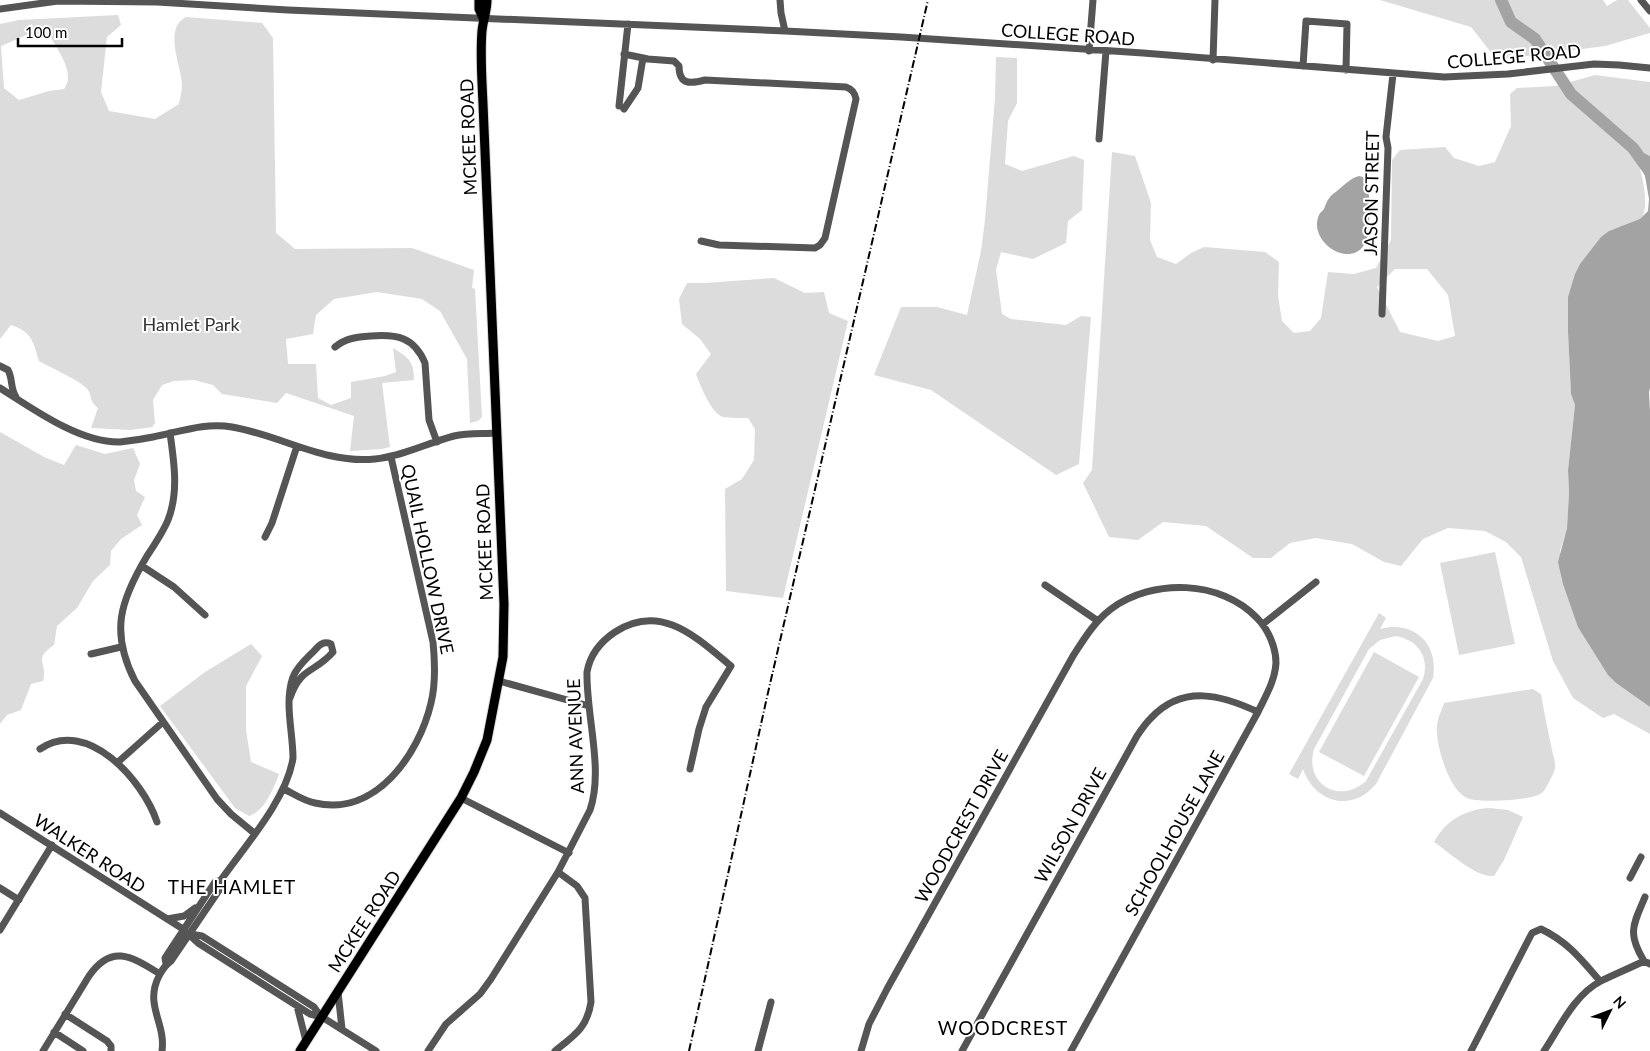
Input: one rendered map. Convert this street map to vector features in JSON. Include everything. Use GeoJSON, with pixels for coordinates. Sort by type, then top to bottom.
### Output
{"type":"FeatureCollection","features":[{"type":"Feature","properties":{"kind":"main road","name":"MCKEE ROAD"},"geometry":{"type":"LineString","coordinates":[[479,0],[479,9],[483,18]]}},
{"type":"Feature","properties":{"kind":"main road","name":"MCKEE ROAD"},"geometry":{"type":"LineString","coordinates":[[300,1051],[460,798],[474,772],[487,740],[499,681],[503,657],[504,604],[483,104],[482,34],[487,0]]}},
{"type":"Feature","properties":{"kind":"street"},"geometry":{"type":"LineString","coordinates":[[780,0],[785,31]]}},
{"type":"Feature","properties":{"kind":"street"},"geometry":{"type":"LineString","coordinates":[[1089,51],[1093,0]]}},
{"type":"Feature","properties":{"kind":"street"},"geometry":{"type":"LineString","coordinates":[[1213,60],[1215,0]]}},
{"type":"Feature","properties":{"kind":"street"},"geometry":{"type":"LineString","coordinates":[[1641,0],[1650,11]]}},
{"type":"Feature","properties":{"kind":"street","name":"COLLEGE ROAD"},"geometry":{"type":"LineString","coordinates":[[0,9],[42,1],[157,2],[288,10],[785,31],[1106,51],[1444,77],[1528,72],[1575,65],[1608,64],[1650,68]]}},
{"type":"Feature","properties":{"kind":"street"},"geometry":{"type":"LineString","coordinates":[[1303,66],[1306,21],[1348,24],[1346,70]]}},
{"type":"Feature","properties":{"kind":"street"},"geometry":{"type":"LineString","coordinates":[[628,24],[624,54],[622,108],[638,88],[643,58]]}},
{"type":"Feature","properties":{"kind":"street"},"geometry":{"type":"LineString","coordinates":[[1099,139],[1106,51]]}},
{"type":"Feature","properties":{"kind":"street"},"geometry":{"type":"LineString","coordinates":[[624,54],[678,63],[679,74],[683,80],[693,84],[705,80],[846,87],[855,94],[856,99],[824,242],[815,248],[796,248],[719,245],[701,241]]}},
{"type":"Feature","properties":{"kind":"street","name":"JASON STREET"},"geometry":{"type":"LineString","coordinates":[[1382,314],[1388,148],[1386,137],[1393,74]]}},
{"type":"Feature","properties":{"kind":"street"},"geometry":{"type":"LineString","coordinates":[[335,347],[352,337],[387,335],[396,336],[417,349],[425,363],[429,420],[437,442]]}},
{"type":"Feature","properties":{"kind":"street"},"geometry":{"type":"LineString","coordinates":[[0,366],[8,370],[11,375],[12,391],[20,401]]}},
{"type":"Feature","properties":{"kind":"street"},"geometry":{"type":"LineString","coordinates":[[0,388],[54,421],[82,435],[105,441],[120,442],[190,428],[218,425],[231,426],[257,433],[329,456],[360,460],[391,457],[462,434],[496,434]]}},
{"type":"Feature","properties":{"kind":"street"},"geometry":{"type":"LineString","coordinates":[[170,433],[175,468],[173,502],[164,528],[130,586],[122,610],[121,647],[135,681],[217,799],[231,814],[254,833]]}},
{"type":"Feature","properties":{"kind":"street"},"geometry":{"type":"LineString","coordinates":[[265,537],[272,522],[297,446]]}},
{"type":"Feature","properties":{"kind":"street","name":"QUAIL HOLLOW DRIVE"},"geometry":{"type":"LineString","coordinates":[[284,789],[305,800],[326,805],[346,804],[369,796],[380,788],[404,762],[427,718],[432,702],[435,672],[433,642],[391,457]]}},
{"type":"Feature","properties":{"kind":"street"},"geometry":{"type":"LineString","coordinates":[[142,566],[174,587],[205,615]]}},
{"type":"Feature","properties":{"kind":"street"},"geometry":{"type":"LineString","coordinates":[[1262,624],[1316,582]]}},
{"type":"Feature","properties":{"kind":"street"},"geometry":{"type":"LineString","coordinates":[[1045,585],[1098,621]]}},
{"type":"Feature","properties":{"kind":"street","name":"WOODCREST DRIVE"},"geometry":{"type":"LineString","coordinates":[[861,1051],[870,1024],[887,989],[1073,656],[1088,632],[1098,621],[1112,609],[1140,594],[1154,590],[1178,588],[1210,591],[1236,600],[1249,609],[1262,624]]}},
{"type":"Feature","properties":{"kind":"street","name":"ANN AVENUE"},"geometry":{"type":"LineString","coordinates":[[428,1051],[446,1024],[480,994],[491,979],[558,872],[590,810],[595,792],[587,672],[591,657],[603,642],[610,635],[632,624],[651,621],[679,627],[695,636],[731,666],[706,707],[690,769]]}},
{"type":"Feature","properties":{"kind":"street","name":"SCHOOLHOUSE LANE"},"geometry":{"type":"LineString","coordinates":[[1071,1051],[1273,682],[1276,664],[1275,653],[1270,636],[1262,624]]}},
{"type":"Feature","properties":{"kind":"street"},"geometry":{"type":"LineString","coordinates":[[186,932],[215,882],[221,880],[284,789],[293,758],[290,698],[293,678],[302,662],[321,644],[327,642],[331,644],[333,652],[301,676],[290,698]]}},
{"type":"Feature","properties":{"kind":"street"},"geometry":{"type":"LineString","coordinates":[[91,654],[121,647]]}},
{"type":"Feature","properties":{"kind":"street"},"geometry":{"type":"LineString","coordinates":[[499,681],[589,706]]}},
{"type":"Feature","properties":{"kind":"street","name":"WILSON DRIVE"},"geometry":{"type":"LineString","coordinates":[[962,1051],[1137,736],[1151,717],[1170,704],[1200,695],[1217,696],[1235,701],[1258,712]]}},
{"type":"Feature","properties":{"kind":"street"},"geometry":{"type":"LineString","coordinates":[[118,762],[163,722]]}},
{"type":"Feature","properties":{"kind":"street"},"geometry":{"type":"LineString","coordinates":[[40,749],[54,741],[69,740],[96,749],[118,762],[150,806],[157,822]]}},
{"type":"Feature","properties":{"kind":"street"},"geometry":{"type":"LineString","coordinates":[[460,798],[569,853]]}},
{"type":"Feature","properties":{"kind":"street","name":"WALKER ROAD"},"geometry":{"type":"LineString","coordinates":[[0,813],[166,919],[186,932],[198,943],[297,1006],[310,1014],[322,1017]]}},
{"type":"Feature","properties":{"kind":"street"},"geometry":{"type":"LineString","coordinates":[[0,930],[52,845]]}},
{"type":"Feature","properties":{"kind":"street"},"geometry":{"type":"LineString","coordinates":[[1630,878],[1641,858]]}},
{"type":"Feature","properties":{"kind":"street"},"geometry":{"type":"LineString","coordinates":[[556,1051],[582,1028],[587,1021],[592,1002],[585,898],[577,886],[558,872]]}},
{"type":"Feature","properties":{"kind":"street"},"geometry":{"type":"LineString","coordinates":[[162,1051],[162,1033],[153,1005],[154,989],[166,964],[165,958],[222,886],[221,880]]}},
{"type":"Feature","properties":{"kind":"street"},"geometry":{"type":"LineString","coordinates":[[0,888],[19,900]]}},
{"type":"Feature","properties":{"kind":"street"},"geometry":{"type":"LineString","coordinates":[[1544,1051],[1574,1005],[1586,992],[1600,981],[1647,962],[1635,946],[1634,924],[1645,897]]}},
{"type":"Feature","properties":{"kind":"street"},"geometry":{"type":"LineString","coordinates":[[166,919],[184,916],[200,905]]}},
{"type":"Feature","properties":{"kind":"street"},"geometry":{"type":"LineString","coordinates":[[1471,1051],[1532,933],[1541,929],[1563,942],[1574,950],[1600,981]]}},
{"type":"Feature","properties":{"kind":"street","name":"WALKER ROAD"},"geometry":{"type":"LineString","coordinates":[[186,932],[202,936],[314,1007],[322,1017],[376,1051]]}},
{"type":"Feature","properties":{"kind":"street"},"geometry":{"type":"LineString","coordinates":[[43,1051],[94,968],[112,956],[119,955],[135,959],[160,974]]}},
{"type":"Feature","properties":{"kind":"street"},"geometry":{"type":"LineString","coordinates":[[338,992],[342,1030]]}},
{"type":"Feature","properties":{"kind":"street"},"geometry":{"type":"LineString","coordinates":[[758,1051],[771,1002]]}},
{"type":"Feature","properties":{"kind":"street"},"geometry":{"type":"LineString","coordinates":[[297,1006],[306,1042]]}},
{"type":"Feature","properties":{"kind":"street"},"geometry":{"type":"LineString","coordinates":[[65,1014],[107,1041],[111,1046],[111,1051]]}},
{"type":"Feature","properties":{"kind":"street"},"geometry":{"type":"LineString","coordinates":[[54,1032],[83,1051]]}},
{"type":"Feature","properties":{"kind":"green space"},"geometry":{"type":"Polygon","coordinates":[[[1380,0],[1603,0],[1607,6],[1617,0],[1628,0],[1650,28],[1650,33],[1605,46],[1497,60],[1471,27],[1380,0]]]}},
{"type":"Feature","properties":{"kind":"green space","name":"Hamlet Park"},"geometry":{"type":"Polygon","coordinates":[[[118,15],[121,25],[107,37],[101,92],[109,111],[155,119],[179,104],[182,84],[174,38],[179,23],[186,17],[262,23],[273,38],[276,233],[295,249],[412,248],[474,270],[472,288],[475,289],[482,417],[478,421],[470,423],[467,359],[440,311],[422,299],[377,292],[334,299],[316,315],[313,334],[286,339],[288,364],[316,364],[318,398],[331,405],[351,398],[351,382],[385,376],[396,372],[393,348],[407,358],[412,364],[414,380],[382,383],[390,447],[350,451],[354,416],[286,393],[277,403],[222,394],[213,385],[194,380],[174,381],[162,385],[153,400],[155,424],[153,427],[130,430],[91,428],[98,408],[93,403],[85,386],[39,361],[31,338],[18,328],[11,325],[0,339],[0,24],[19,20],[118,15]],[[31,33],[1,46],[4,88],[19,100],[49,91],[64,89],[67,83],[67,69],[50,36],[31,33]]]}},
{"type":"Feature","properties":{"kind":"green space"},"geometry":{"type":"Polygon","coordinates":[[[996,57],[1017,58],[1017,103],[1008,121],[1005,164],[1022,171],[1074,156],[1084,160],[1082,210],[1068,221],[1066,243],[1033,259],[1001,252],[996,270],[1002,314],[1011,319],[1066,325],[1081,316],[1091,317],[1079,464],[1056,475],[931,390],[874,375],[901,307],[937,307],[967,315],[981,251],[985,220],[995,98],[996,57]]]}},
{"type":"Feature","properties":{"kind":"green space"},"geometry":{"type":"Polygon","coordinates":[[[1595,75],[1650,82],[1650,156],[1633,149],[1644,184],[1645,203],[1642,218],[1631,224],[1609,231],[1568,332],[1571,394],[1575,405],[1568,470],[1567,528],[1560,551],[1616,683],[1650,707],[1650,734],[1614,714],[1603,718],[1573,698],[1553,661],[1521,557],[1506,542],[1485,531],[1448,528],[1423,539],[1401,566],[1384,562],[1352,544],[1316,538],[1290,543],[1271,558],[1253,558],[1206,526],[1163,522],[1138,540],[1109,537],[1083,483],[1092,470],[1112,152],[1135,156],[1151,203],[1150,240],[1157,257],[1176,264],[1191,253],[1204,247],[1265,252],[1279,262],[1278,296],[1282,321],[1294,333],[1310,331],[1321,318],[1328,272],[1354,274],[1376,268],[1391,240],[1392,160],[1400,150],[1445,147],[1454,158],[1479,166],[1495,162],[1511,126],[1510,94],[1517,88],[1556,86],[1595,75]],[[1395,269],[1377,287],[1400,332],[1438,341],[1455,336],[1448,295],[1427,269],[1395,269]]]}},
{"type":"Feature","properties":{"kind":"green space"},"geometry":{"type":"Polygon","coordinates":[[[774,278],[805,293],[824,292],[829,313],[848,321],[783,598],[726,591],[725,489],[742,479],[754,460],[755,429],[748,418],[723,417],[710,405],[696,374],[711,354],[700,339],[682,324],[679,299],[687,283],[774,278]]]}},
{"type":"Feature","properties":{"kind":"green space"},"geometry":{"type":"Polygon","coordinates":[[[0,432],[44,457],[64,465],[76,445],[105,454],[133,448],[140,464],[134,480],[136,491],[145,497],[137,515],[142,525],[121,539],[111,551],[110,565],[93,581],[77,608],[57,626],[54,645],[47,650],[42,658],[44,669],[43,681],[31,684],[21,710],[7,715],[0,724],[0,432]]]}},
{"type":"Feature","properties":{"kind":"green space"},"geometry":{"type":"Polygon","coordinates":[[[1495,552],[1515,644],[1459,655],[1440,563],[1495,552]]]}},
{"type":"Feature","properties":{"kind":"green space"},"geometry":{"type":"Polygon","coordinates":[[[1379,613],[1386,618],[1380,629],[1403,628],[1422,637],[1432,655],[1434,666],[1433,678],[1376,784],[1356,799],[1346,801],[1335,800],[1316,790],[1303,769],[1298,779],[1289,774],[1379,613]],[[1396,636],[1380,640],[1369,649],[1314,749],[1312,761],[1314,772],[1319,781],[1326,787],[1335,791],[1345,791],[1356,788],[1366,781],[1423,679],[1425,664],[1423,657],[1416,646],[1404,638],[1396,636]]]}},
{"type":"Feature","properties":{"kind":"green space"},"geometry":{"type":"Polygon","coordinates":[[[251,644],[262,656],[246,686],[246,730],[251,762],[279,774],[264,805],[249,816],[235,808],[160,706],[205,672],[251,644]]]}},
{"type":"Feature","properties":{"kind":"green space"},"geometry":{"type":"Polygon","coordinates":[[[1374,652],[1419,677],[1364,776],[1319,752],[1374,652]]]}},
{"type":"Feature","properties":{"kind":"green space"},"geometry":{"type":"Polygon","coordinates":[[[1533,689],[1541,694],[1555,764],[1553,773],[1544,791],[1529,798],[1505,801],[1465,797],[1453,784],[1440,753],[1437,725],[1444,703],[1533,689]]]}},
{"type":"Feature","properties":{"kind":"green space"},"geometry":{"type":"Polygon","coordinates":[[[1490,808],[1508,810],[1523,817],[1504,860],[1494,876],[1487,876],[1471,869],[1434,842],[1444,828],[1458,817],[1465,813],[1490,808]]]}},
{"type":"Feature","properties":{"kind":"shaded area"},"geometry":{"type":"Polygon","coordinates":[[[1633,148],[1650,156],[1650,707],[1616,683],[1608,675],[1578,627],[1563,584],[1558,562],[1567,528],[1568,470],[1575,405],[1571,394],[1568,297],[1580,264],[1601,237],[1609,231],[1640,219],[1648,211],[1649,199],[1645,176],[1633,148]]]}},
{"type":"Feature","properties":{"kind":"shaded area"},"geometry":{"type":"Polygon","coordinates":[[[1359,176],[1363,177],[1366,182],[1369,194],[1369,226],[1366,242],[1358,251],[1349,254],[1338,252],[1328,246],[1321,237],[1317,227],[1319,215],[1332,195],[1350,180],[1359,176]]]}},
{"type":"Feature","properties":{"kind":"waterway"},"geometry":{"type":"LineString","coordinates":[[1501,0],[1511,22],[1535,39],[1571,94],[1633,148],[1650,172]]}},
{"type":"Feature","properties":{"kind":"railway"},"geometry":{"type":"LineString","coordinates":[[689,1051],[767,697],[928,0]]}},
{"type":"Feature","properties":{"kind":"district","name":"THE HAMLET"},"geometry":{"type":"Point","coordinates":[232,886]}},
{"type":"Feature","properties":{"kind":"district","name":"WOODCREST"},"geometry":{"type":"Point","coordinates":[1003,1027]}}]}
